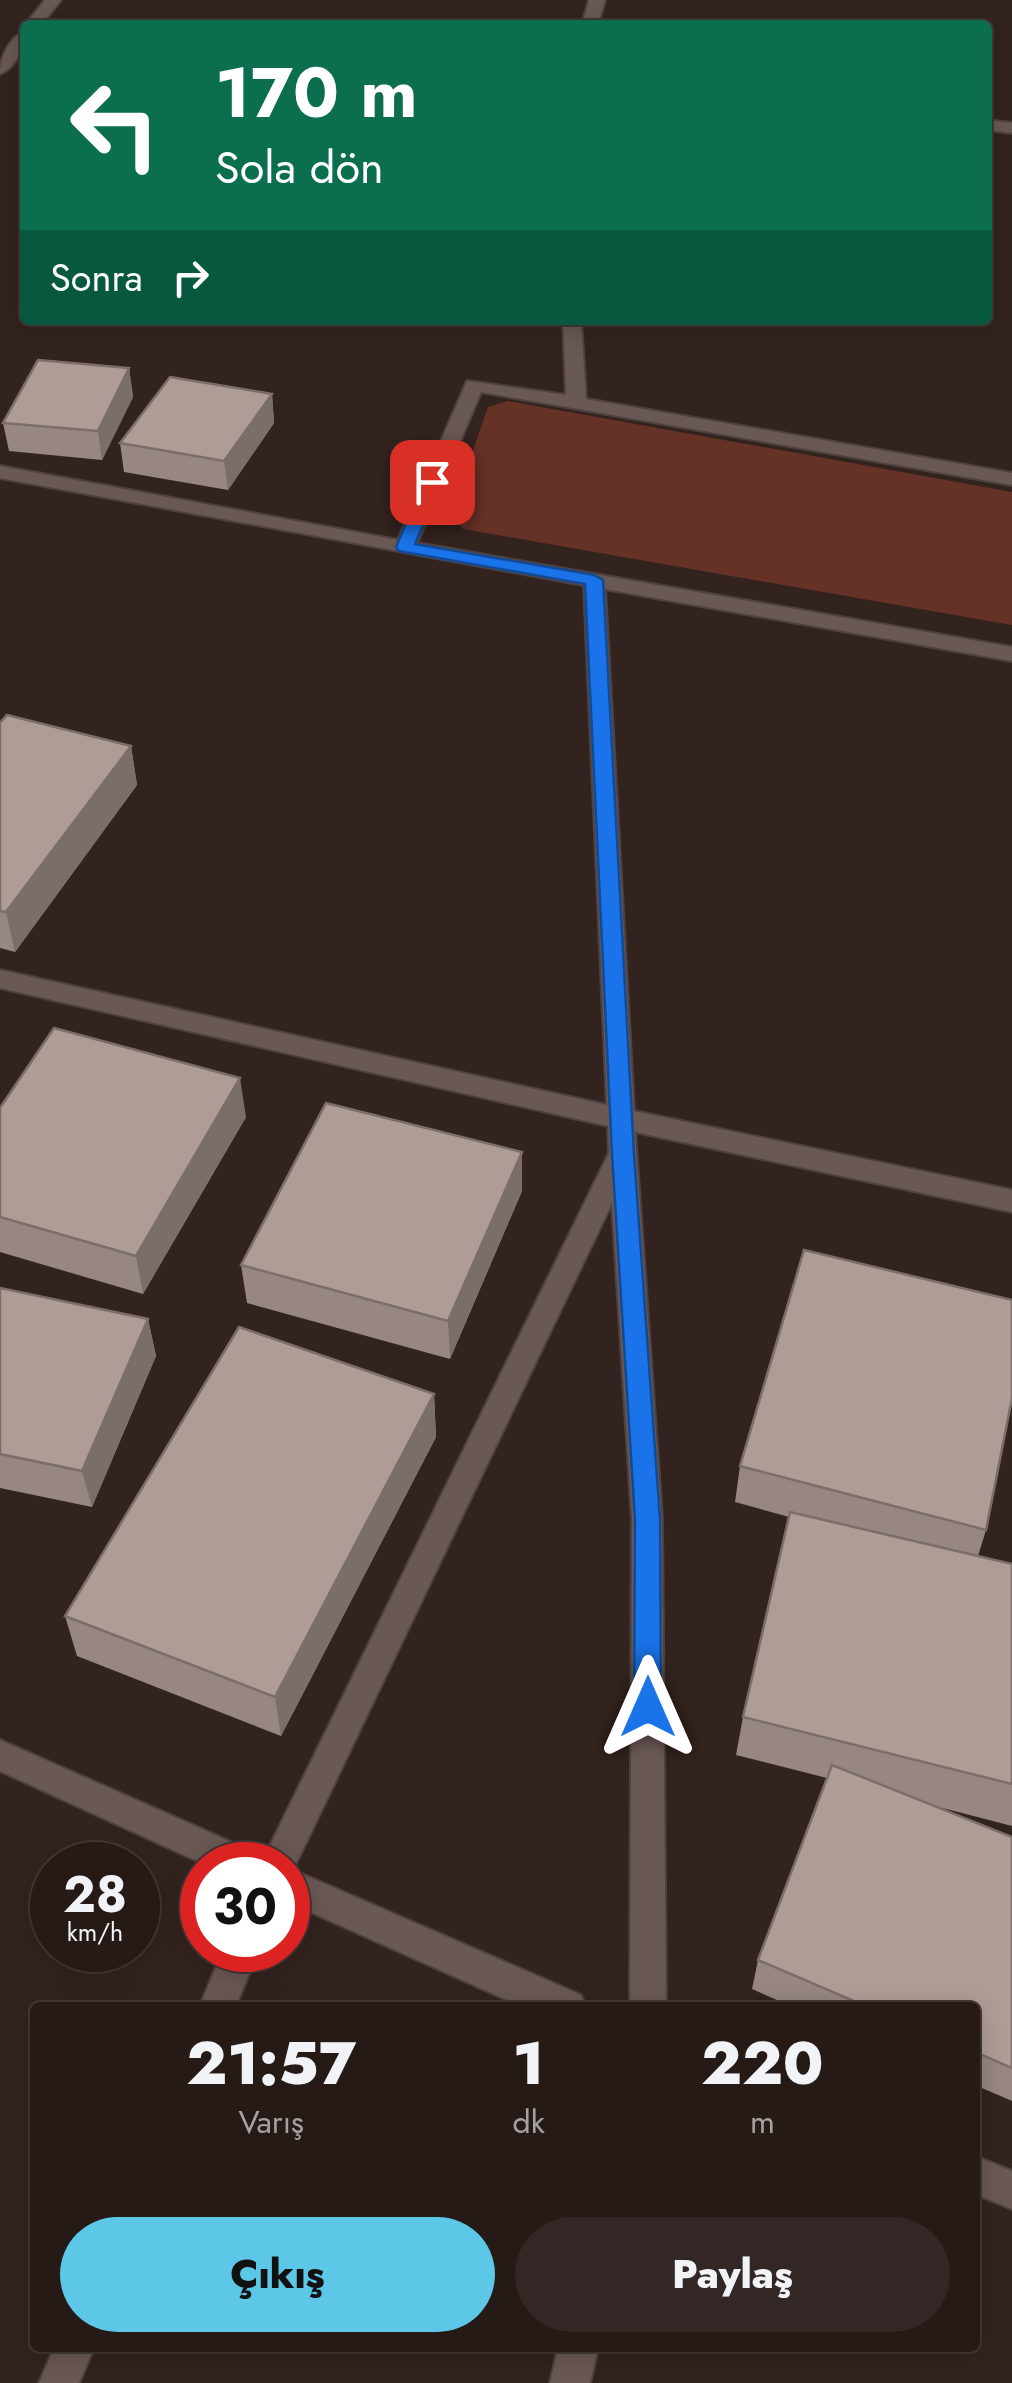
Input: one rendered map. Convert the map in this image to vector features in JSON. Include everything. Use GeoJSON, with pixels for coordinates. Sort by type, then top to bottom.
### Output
{"type":"FeatureCollection","features":[{"type":"Feature","properties":{"kind":"street"},"geometry":{"type":"LineString","coordinates":[[38,20],[53,0]]}},
{"type":"Feature","properties":{"kind":"street"},"geometry":{"type":"LineString","coordinates":[[0,68],[20,42]]}},
{"type":"Feature","properties":{"kind":"street"},"geometry":{"type":"LineString","coordinates":[[572,325],[576,401]]}},
{"type":"Feature","properties":{"kind":"street"},"geometry":{"type":"LineString","coordinates":[[405,547],[474,385],[1012,478]]}},
{"type":"Feature","properties":{"kind":"street"},"geometry":{"type":"LineString","coordinates":[[0,472],[1012,654]]}},
{"type":"Feature","properties":{"kind":"street"},"geometry":{"type":"LineString","coordinates":[[594,580],[623,1154],[648,1520],[648,2002]]}},
{"type":"Feature","properties":{"kind":"street"},"geometry":{"type":"LineString","coordinates":[[0,979],[1012,1201]]}},
{"type":"Feature","properties":{"kind":"street"},"geometry":{"type":"LineString","coordinates":[[289,1842],[623,1154]]}},
{"type":"Feature","properties":{"kind":"street"},"geometry":{"type":"LineString","coordinates":[[0,1755],[193,1842]]}},
{"type":"Feature","properties":{"kind":"street"},"geometry":{"type":"LineString","coordinates":[[310,1895],[554,2002]]}},
{"type":"Feature","properties":{"kind":"street"},"geometry":{"type":"LineString","coordinates":[[219,2002],[232,1972]]}},
{"type":"Feature","properties":{"kind":"street"},"geometry":{"type":"LineString","coordinates":[[980,2177],[1012,2190]]}},
{"type":"Feature","properties":{"kind":"street"},"geometry":{"type":"LineString","coordinates":[[60,2383],[72,2352]]}},
{"type":"Feature","properties":{"kind":"street"},"geometry":{"type":"LineString","coordinates":[[570,2383],[577,2352]]}},
{"type":"Feature","properties":{"kind":"shaded area"},"geometry":{"type":"Polygon","coordinates":[[[508,401],[1012,492],[1012,625],[463,529],[450,516],[488,407],[508,401]]]}},
{"type":"Feature","properties":{"kind":"building"},"geometry":{"type":"Polygon","coordinates":[[[38,360],[129,368],[98,431],[3,423],[38,360]]]}},
{"type":"Feature","properties":{"kind":"building"},"geometry":{"type":"Polygon","coordinates":[[[170,377],[272,394],[224,461],[120,443],[170,377]]]}},
{"type":"Feature","properties":{"kind":"building"},"geometry":{"type":"Polygon","coordinates":[[[7,715],[131,746],[6,912],[0,911],[0,723],[7,715]]]}},
{"type":"Feature","properties":{"kind":"building"},"geometry":{"type":"Polygon","coordinates":[[[54,1028],[240,1078],[136,1256],[0,1217],[0,1108],[54,1028]]]}},
{"type":"Feature","properties":{"kind":"building"},"geometry":{"type":"Polygon","coordinates":[[[326,1103],[522,1152],[448,1321],[241,1265],[326,1103]]]}},
{"type":"Feature","properties":{"kind":"building"},"geometry":{"type":"Polygon","coordinates":[[[804,1250],[1012,1300],[1012,1398],[986,1530],[740,1466],[804,1250]]]}},
{"type":"Feature","properties":{"kind":"building"},"geometry":{"type":"Polygon","coordinates":[[[0,1288],[148,1319],[82,1471],[0,1454],[0,1288]]]}},
{"type":"Feature","properties":{"kind":"building"},"geometry":{"type":"Polygon","coordinates":[[[239,1327],[434,1394],[275,1697],[65,1616],[239,1327]]]}},
{"type":"Feature","properties":{"kind":"building"},"geometry":{"type":"Polygon","coordinates":[[[790,1512],[1012,1564],[1012,1784],[743,1717],[790,1512]]]}},
{"type":"Feature","properties":{"kind":"building"},"geometry":{"type":"Polygon","coordinates":[[[832,1765],[1012,1837],[1012,2068],[980,2054],[980,2002],[856,2002],[758,1960],[832,1765]]]}},
{"type":"Feature","properties":{"kind":"route"},"geometry":{"type":"LineString","coordinates":[[432,482],[405,547],[594,580],[623,1154],[648,1520],[648,1707]]}}]}
